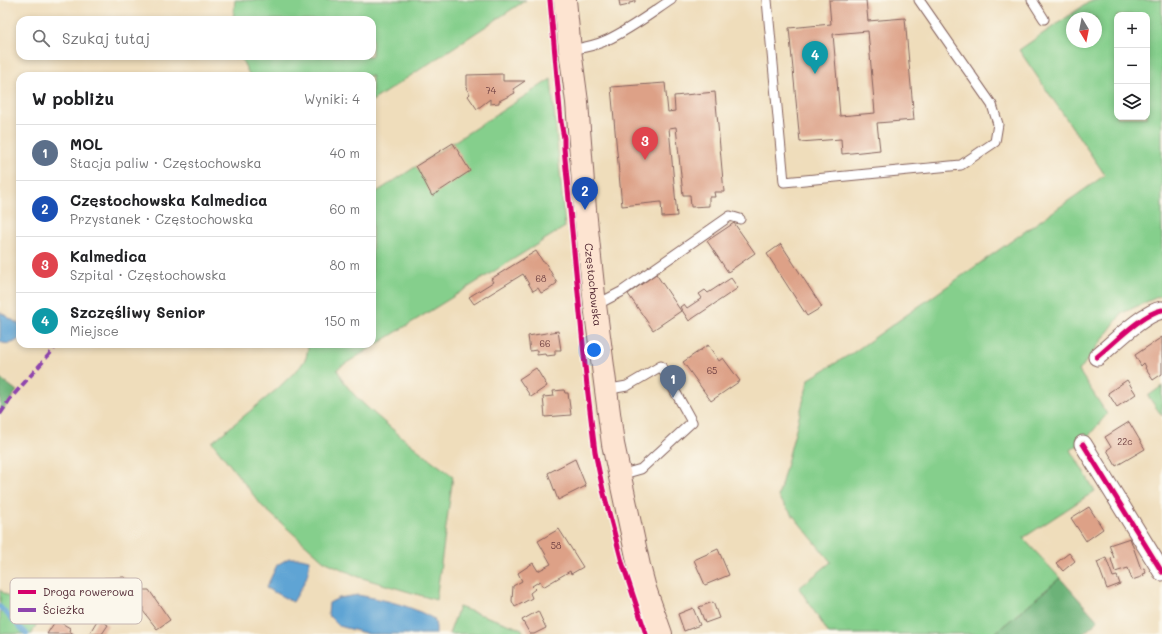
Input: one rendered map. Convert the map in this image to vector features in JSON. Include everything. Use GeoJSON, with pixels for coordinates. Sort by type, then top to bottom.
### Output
{"type":"FeatureCollection","features":[{"type":"Feature","properties":{"kind":"main road","name":"Częstochowska"},"geometry":{"type":"LineString","coordinates":[[565,0],[577,102],[585,210],[605,390],[619,476],[639,566],[645,589],[661,634]]}},
{"type":"Feature","properties":{"kind":"street"},"geometry":{"type":"LineString","coordinates":[[1097,358],[1144,318],[1162,310]]}},
{"type":"Feature","properties":{"kind":"street"},"geometry":{"type":"LineString","coordinates":[[1083,444],[1162,572]]}},
{"type":"Feature","properties":{"kind":"lane"},"geometry":{"type":"LineString","coordinates":[[570,50],[605,41],[620,34],[671,0]]}},
{"type":"Feature","properties":{"kind":"lane"},"geometry":{"type":"LineString","coordinates":[[767,0],[784,182],[961,165],[995,142],[998,124],[992,105],[919,0]]}},
{"type":"Feature","properties":{"kind":"lane"},"geometry":{"type":"LineString","coordinates":[[1032,0],[1044,19]]}},
{"type":"Feature","properties":{"kind":"lane"},"geometry":{"type":"LineString","coordinates":[[595,305],[620,292],[730,216],[740,219]]}},
{"type":"Feature","properties":{"kind":"lane"},"geometry":{"type":"LineString","coordinates":[[605,390],[627,386],[660,366],[692,422],[641,469],[619,476]]}},
{"type":"Feature","properties":{"kind":"green space"},"geometry":{"type":"Polygon","coordinates":[[[235,0],[526,0],[376,98],[376,72],[248,72],[242,60],[376,60],[376,16],[233,16],[235,0]]]}},
{"type":"Feature","properties":{"kind":"green space"},"geometry":{"type":"Polygon","coordinates":[[[1092,0],[1162,0],[1162,295],[1122,313],[1079,371],[1107,414],[1087,438],[1071,450],[1095,491],[1023,538],[1060,578],[994,634],[829,634],[799,588],[831,562],[778,497],[809,379],[854,352],[1105,175],[1019,50],[1066,18],[1066,48],[1102,48],[1102,12],[1074,12],[1092,0]]]}},
{"type":"Feature","properties":{"kind":"green space"},"geometry":{"type":"Polygon","coordinates":[[[551,79],[565,227],[376,345],[376,192],[551,79]]]}},
{"type":"Feature","properties":{"kind":"green space"},"geometry":{"type":"Polygon","coordinates":[[[308,348],[371,348],[337,369],[345,384],[364,405],[392,429],[453,476],[436,600],[359,577],[324,561],[262,506],[212,442],[276,390],[300,367],[306,358],[308,348]]]}},
{"type":"Feature","properties":{"kind":"green space"},"geometry":{"type":"Polygon","coordinates":[[[0,378],[17,391],[0,414],[0,378]]]}},
{"type":"Feature","properties":{"kind":"green space"},"geometry":{"type":"Polygon","coordinates":[[[1162,386],[1162,416],[1148,396],[1162,386]]]}},
{"type":"Feature","properties":{"kind":"green space"},"geometry":{"type":"Polygon","coordinates":[[[1060,578],[1098,621],[1083,634],[994,634],[1060,578]]]}},
{"type":"Feature","properties":{"kind":"green space"},"geometry":{"type":"Polygon","coordinates":[[[0,590],[10,597],[10,624],[36,624],[32,634],[0,634],[0,590]]]}},
{"type":"Feature","properties":{"kind":"green space"},"geometry":{"type":"Polygon","coordinates":[[[459,607],[522,629],[524,634],[449,634],[459,607]]]}},
{"type":"Feature","properties":{"kind":"water"},"geometry":{"type":"Polygon","coordinates":[[[0,312],[16,322],[16,341],[8,344],[0,342],[0,312]]]}},
{"type":"Feature","properties":{"kind":"water"},"geometry":{"type":"Polygon","coordinates":[[[289,558],[309,560],[307,577],[293,602],[266,588],[277,565],[289,558]]]}},
{"type":"Feature","properties":{"kind":"water"},"geometry":{"type":"Polygon","coordinates":[[[358,595],[397,604],[425,614],[434,619],[436,634],[369,634],[339,626],[328,615],[329,603],[339,598],[358,595]]]}},
{"type":"Feature","properties":{"kind":"building"},"geometry":{"type":"Polygon","coordinates":[[[619,0],[635,0],[635,2],[620,7],[619,0]]]}},
{"type":"Feature","properties":{"kind":"building"},"geometry":{"type":"Polygon","coordinates":[[[829,0],[866,0],[868,21],[905,18],[914,120],[877,123],[880,150],[842,154],[841,139],[800,142],[789,28],[831,24],[829,0]],[[868,31],[833,34],[840,116],[875,113],[868,31]]]}},
{"type":"Feature","properties":{"kind":"building"},"geometry":{"type":"Polygon","coordinates":[[[503,74],[503,81],[525,81],[513,89],[515,93],[499,101],[499,103],[490,104],[490,99],[477,109],[468,96],[470,94],[466,88],[467,75],[503,74]]]}},
{"type":"Feature","properties":{"kind":"building"},"geometry":{"type":"Polygon","coordinates":[[[665,83],[668,112],[675,111],[674,96],[715,92],[724,192],[714,192],[715,197],[709,197],[709,206],[691,207],[690,195],[683,195],[676,127],[669,128],[677,216],[662,217],[661,202],[622,206],[611,87],[665,83]]]}},
{"type":"Feature","properties":{"kind":"building"},"geometry":{"type":"Polygon","coordinates":[[[453,143],[470,171],[432,196],[416,166],[453,143]]]}},
{"type":"Feature","properties":{"kind":"building"},"geometry":{"type":"Polygon","coordinates":[[[734,223],[755,253],[728,272],[707,241],[734,223]]]}},
{"type":"Feature","properties":{"kind":"building"},"geometry":{"type":"Polygon","coordinates":[[[781,244],[822,307],[807,316],[767,254],[781,244]]]}},
{"type":"Feature","properties":{"kind":"building"},"geometry":{"type":"Polygon","coordinates":[[[536,251],[543,262],[545,262],[557,283],[541,293],[538,288],[533,291],[523,274],[474,304],[469,297],[493,282],[491,279],[536,251]]]}},
{"type":"Feature","properties":{"kind":"building"},"geometry":{"type":"Polygon","coordinates":[[[656,274],[681,311],[653,330],[628,294],[656,274]]]}},
{"type":"Feature","properties":{"kind":"building"},"geometry":{"type":"Polygon","coordinates":[[[731,278],[738,288],[689,321],[680,307],[684,304],[687,308],[702,298],[699,294],[705,290],[708,293],[731,278]]]}},
{"type":"Feature","properties":{"kind":"building"},"geometry":{"type":"Polygon","coordinates":[[[558,331],[561,350],[555,350],[555,355],[537,355],[537,350],[530,351],[528,336],[558,331]]]}},
{"type":"Feature","properties":{"kind":"building"},"geometry":{"type":"Polygon","coordinates":[[[1162,337],[1162,374],[1153,380],[1145,368],[1144,363],[1141,366],[1135,355],[1162,337]]]}},
{"type":"Feature","properties":{"kind":"building"},"geometry":{"type":"Polygon","coordinates":[[[708,345],[719,361],[723,358],[740,381],[711,401],[683,362],[708,345]]]}},
{"type":"Feature","properties":{"kind":"building"},"geometry":{"type":"Polygon","coordinates":[[[536,368],[547,386],[531,397],[519,379],[536,368]]]}},
{"type":"Feature","properties":{"kind":"building"},"geometry":{"type":"Polygon","coordinates":[[[1127,380],[1136,394],[1117,407],[1108,393],[1127,380]]]}},
{"type":"Feature","properties":{"kind":"building"},"geometry":{"type":"Polygon","coordinates":[[[564,390],[565,393],[568,393],[571,415],[545,417],[543,397],[554,396],[553,391],[564,390]]]}},
{"type":"Feature","properties":{"kind":"building"},"geometry":{"type":"Polygon","coordinates":[[[1129,422],[1145,449],[1116,466],[1107,450],[1111,447],[1105,437],[1129,422]]]}},
{"type":"Feature","properties":{"kind":"building"},"geometry":{"type":"Polygon","coordinates":[[[575,459],[586,486],[558,500],[548,473],[575,459]]]}},
{"type":"Feature","properties":{"kind":"building"},"geometry":{"type":"Polygon","coordinates":[[[1089,507],[1103,529],[1086,541],[1071,518],[1089,507]]]}},
{"type":"Feature","properties":{"kind":"building"},"geometry":{"type":"Polygon","coordinates":[[[559,529],[583,567],[571,574],[570,571],[543,587],[540,581],[532,586],[535,589],[530,593],[532,598],[515,607],[512,601],[513,586],[522,581],[518,573],[533,563],[538,571],[551,564],[538,541],[559,529]]]}},
{"type":"Feature","properties":{"kind":"building"},"geometry":{"type":"Polygon","coordinates":[[[1130,538],[1141,569],[1144,568],[1146,573],[1143,574],[1144,576],[1132,580],[1128,568],[1115,572],[1111,559],[1114,558],[1109,545],[1130,538]]]}},
{"type":"Feature","properties":{"kind":"building"},"geometry":{"type":"Polygon","coordinates":[[[718,549],[729,575],[705,585],[694,560],[718,549]]]}},
{"type":"Feature","properties":{"kind":"building"},"geometry":{"type":"Polygon","coordinates":[[[1069,553],[1075,561],[1063,571],[1056,563],[1069,553]]]}},
{"type":"Feature","properties":{"kind":"building"},"geometry":{"type":"Polygon","coordinates":[[[1106,558],[1113,577],[1117,576],[1120,584],[1107,589],[1097,562],[1106,558]]]}},
{"type":"Feature","properties":{"kind":"building"},"geometry":{"type":"Polygon","coordinates":[[[124,577],[125,578],[104,578],[124,577]]]}},
{"type":"Feature","properties":{"kind":"building"},"geometry":{"type":"Polygon","coordinates":[[[142,589],[149,590],[170,620],[157,629],[143,611],[142,589]]]}},
{"type":"Feature","properties":{"kind":"building"},"geometry":{"type":"Polygon","coordinates":[[[713,602],[719,618],[705,623],[699,607],[713,602]]]}},
{"type":"Feature","properties":{"kind":"building"},"geometry":{"type":"Polygon","coordinates":[[[693,608],[700,625],[684,631],[678,614],[693,608]]]}},
{"type":"Feature","properties":{"kind":"building"},"geometry":{"type":"Polygon","coordinates":[[[538,611],[546,628],[534,634],[530,634],[522,620],[538,611]]]}},
{"type":"Feature","properties":{"kind":"building"},"geometry":{"type":"Polygon","coordinates":[[[53,624],[63,624],[70,628],[69,631],[74,634],[47,634],[53,624]]]}},
{"type":"Feature","properties":{"kind":"building"},"geometry":{"type":"Polygon","coordinates":[[[95,624],[108,625],[102,634],[89,634],[95,624]]]}},
{"type":"Feature","properties":{"kind":"waterway"},"geometry":{"type":"LineString","coordinates":[[0,607],[10,617]]}},
{"type":"Feature","properties":{"kind":"waterway"},"geometry":{"type":"LineString","coordinates":[[17,624],[27,634]]}},
{"type":"Feature","properties":{"kind":"marked path"},"geometry":{"type":"LineString","coordinates":[[0,414],[10,399],[54,349]]}},
{"type":"Feature","properties":{"kind":"cycle path"},"geometry":{"type":"LineString","coordinates":[[550,0],[587,386],[595,452],[603,490],[622,562],[646,634]]}},
{"type":"Feature","properties":{"kind":"cycle path"},"geometry":{"type":"LineString","coordinates":[[1097,357],[1137,323],[1154,312],[1162,310]]}},
{"type":"Feature","properties":{"kind":"cycle path"},"geometry":{"type":"LineString","coordinates":[[1083,444],[1162,572]]}},
{"type":"Feature","properties":{"kind":"place","name":"Szczęśliwy Senior"},"geometry":{"type":"Point","coordinates":[815,74]}},
{"type":"Feature","properties":{"kind":"place","name":"Kalmedica"},"geometry":{"type":"Point","coordinates":[645,160]}},
{"type":"Feature","properties":{"kind":"place","name":"Częstochowska Kalmedica"},"geometry":{"type":"Point","coordinates":[585,210]}},
{"type":"Feature","properties":{"kind":"place","name":"MOL"},"geometry":{"type":"Point","coordinates":[673,398]}}]}
